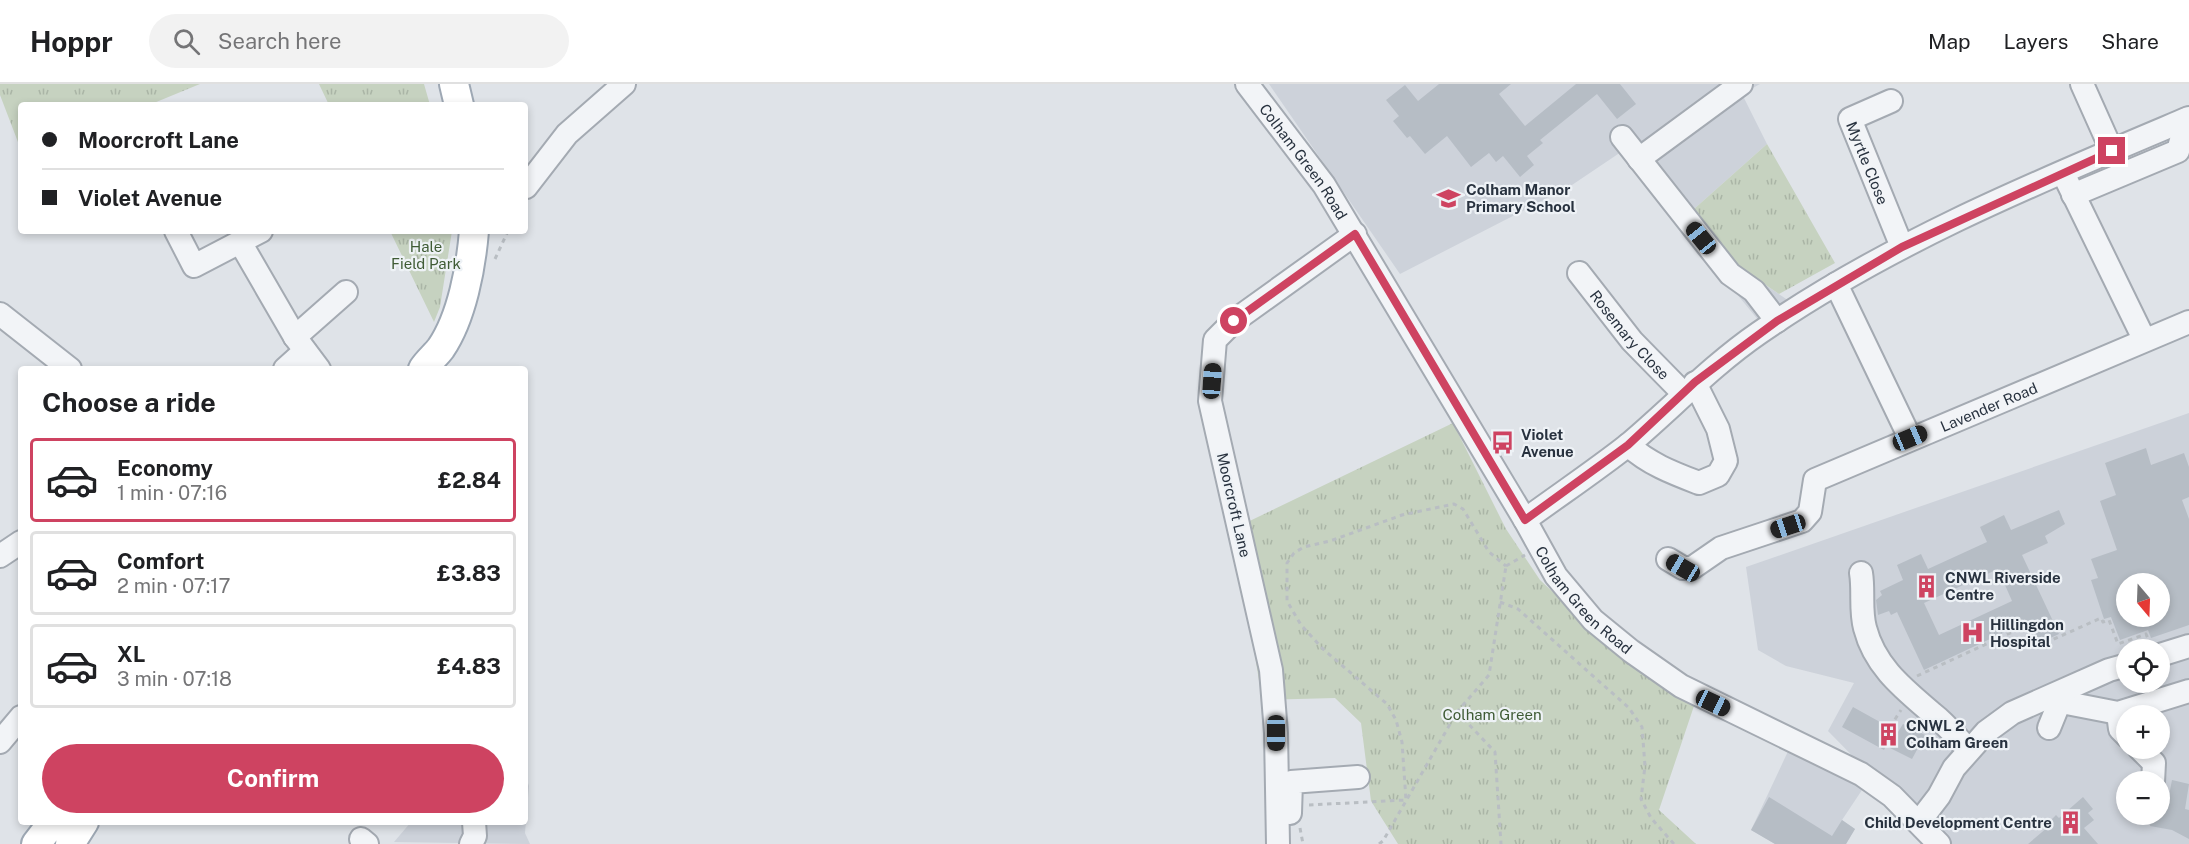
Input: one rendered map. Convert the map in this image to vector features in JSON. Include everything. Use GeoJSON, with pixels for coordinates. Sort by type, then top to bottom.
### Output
{"type":"FeatureCollection","features":[{"type":"Feature","properties":{"kind":"main road"},"geometry":{"type":"LineString","coordinates":[[454,84],[458,102]]}},
{"type":"Feature","properties":{"kind":"main road"},"geometry":{"type":"LineString","coordinates":[[440,358],[467,279],[474,234]]}},
{"type":"Feature","properties":{"kind":"main road"},"geometry":{"type":"LineString","coordinates":[[36,844],[51,825]]}},
{"type":"Feature","properties":{"kind":"main road"},"geometry":{"type":"LineString","coordinates":[[70,844],[83,825]]}},
{"type":"Feature","properties":{"kind":"main road"},"geometry":{"type":"LineString","coordinates":[[82,844],[85,825]]}},
{"type":"Feature","properties":{"kind":"street"},"geometry":{"type":"LineString","coordinates":[[528,184],[567,134],[624,84]]}},
{"type":"Feature","properties":{"kind":"street","name":"Colham Green Road"},"geometry":{"type":"LineString","coordinates":[[1247,84],[1324,185],[1525,520],[1552,572],[1585,612],[1647,663],[1681,686],[1862,774],[1892,796],[1939,844]]}},
{"type":"Feature","properties":{"kind":"street"},"geometry":{"type":"LineString","coordinates":[[1639,159],[1741,84]]}},
{"type":"Feature","properties":{"kind":"street"},"geometry":{"type":"LineString","coordinates":[[2082,84],[2112,151]]}},
{"type":"Feature","properties":{"kind":"street","name":"Myrtle Close"},"geometry":{"type":"LineString","coordinates":[[1891,101],[1850,119],[1902,247]]}},
{"type":"Feature","properties":{"kind":"street"},"geometry":{"type":"LineString","coordinates":[[1525,520],[1628,445],[1689,388],[1777,321],[1836,284],[1902,247],[2112,151],[2188,119]]}},
{"type":"Feature","properties":{"kind":"street"},"geometry":{"type":"LineString","coordinates":[[2073,195],[2178,151],[2188,119]]}},
{"type":"Feature","properties":{"kind":"street"},"geometry":{"type":"LineString","coordinates":[[1622,137],[1730,274],[1754,291],[1777,321]]}},
{"type":"Feature","properties":{"kind":"street"},"geometry":{"type":"LineString","coordinates":[[2063,173],[2144,339]]}},
{"type":"Feature","properties":{"kind":"street"},"geometry":{"type":"LineString","coordinates":[[178,234],[194,266],[255,234]]}},
{"type":"Feature","properties":{"kind":"street","name":"Moorcroft Lane"},"geometry":{"type":"LineString","coordinates":[[1278,844],[1276,733],[1271,670],[1210,401],[1215,340],[1234,321],[1355,234]]}},
{"type":"Feature","properties":{"kind":"street"},"geometry":{"type":"LineString","coordinates":[[240,242],[300,344],[317,366]]}},
{"type":"Feature","properties":{"kind":"street","name":"Rosemary Close"},"geometry":{"type":"LineString","coordinates":[[1579,273],[1632,341],[1689,388],[1718,429],[1726,460],[1718,475],[1699,483],[1667,471],[1640,456],[1628,445]]}},
{"type":"Feature","properties":{"kind":"street"},"geometry":{"type":"LineString","coordinates":[[1836,284],[1910,438]]}},
{"type":"Feature","properties":{"kind":"street"},"geometry":{"type":"LineString","coordinates":[[287,366],[300,344],[346,292]]}},
{"type":"Feature","properties":{"kind":"street"},"geometry":{"type":"LineString","coordinates":[[0,314],[66,366]]}},
{"type":"Feature","properties":{"kind":"street","name":"Lavender Road"},"geometry":{"type":"LineString","coordinates":[[1668,559],[1683,568],[1692,568],[1721,548],[1802,521],[1810,512],[1815,480],[2144,339],[2189,322]]}},
{"type":"Feature","properties":{"kind":"street"},"geometry":{"type":"LineString","coordinates":[[0,556],[18,544]]}},
{"type":"Feature","properties":{"kind":"street"},"geometry":{"type":"LineString","coordinates":[[1862,573],[1862,613],[1865,628],[1881,663],[1903,689],[1935,715],[1969,750]]}},
{"type":"Feature","properties":{"kind":"street"},"geometry":{"type":"LineString","coordinates":[[2170,647],[2189,646]]}},
{"type":"Feature","properties":{"kind":"street"},"geometry":{"type":"LineString","coordinates":[[1919,822],[1939,796],[1954,768],[1969,750],[2004,718],[2053,700],[2116,668]]}},
{"type":"Feature","properties":{"kind":"street"},"geometry":{"type":"LineString","coordinates":[[2144,705],[2189,691]]}},
{"type":"Feature","properties":{"kind":"street"},"geometry":{"type":"LineString","coordinates":[[2053,700],[2116,713]]}},
{"type":"Feature","properties":{"kind":"street"},"geometry":{"type":"LineString","coordinates":[[2049,728],[2053,700]]}},
{"type":"Feature","properties":{"kind":"street"},"geometry":{"type":"LineString","coordinates":[[0,742],[18,721]]}},
{"type":"Feature","properties":{"kind":"street"},"geometry":{"type":"LineString","coordinates":[[1296,833],[1290,812],[1292,782],[1358,777]]}},
{"type":"Feature","properties":{"kind":"street"},"geometry":{"type":"LineString","coordinates":[[471,844],[475,836],[474,825]]}},
{"type":"Feature","properties":{"kind":"path"},"geometry":{"type":"LineString","coordinates":[[1406,800],[1402,742],[1396,720],[1386,704],[1323,649],[1301,626],[1287,601],[1287,563],[1294,553],[1304,547],[1330,542],[1402,515],[1454,504],[1463,509],[1489,552],[1506,566]]}},
{"type":"Feature","properties":{"kind":"path"},"geometry":{"type":"LineString","coordinates":[[1506,566],[1526,555]]}},
{"type":"Feature","properties":{"kind":"path"},"geometry":{"type":"LineString","coordinates":[[1379,844],[1383,841],[1457,712],[1489,675],[1506,566]]}},
{"type":"Feature","properties":{"kind":"path"},"geometry":{"type":"LineString","coordinates":[[1500,602],[1518,609],[1629,708],[1641,727],[1645,766],[1641,799],[1650,819],[1674,844]]}},
{"type":"Feature","properties":{"kind":"path"},"geometry":{"type":"LineString","coordinates":[[1913,678],[2023,627],[2034,648],[2101,618],[2103,622],[2109,620],[2116,639]]}},
{"type":"Feature","properties":{"kind":"path"},"geometry":{"type":"LineString","coordinates":[[2132,639],[2146,634],[2148,639]]}},
{"type":"Feature","properties":{"kind":"path"},"geometry":{"type":"LineString","coordinates":[[1457,712],[1495,752],[1501,844]]}},
{"type":"Feature","properties":{"kind":"path"},"geometry":{"type":"LineString","coordinates":[[1299,805],[1406,800]]}},
{"type":"Feature","properties":{"kind":"path"},"geometry":{"type":"LineString","coordinates":[[1296,833],[1303,844]]}},
{"type":"Feature","properties":{"kind":"shaded area","name":"Colham Manor Primary School"},"geometry":{"type":"Polygon","coordinates":[[[1269,84],[1760,84],[1742,94],[1767,144],[1694,209],[1735,264],[1795,305],[1763,326],[1621,152],[1569,187],[1400,274],[1269,84]]]}},
{"type":"Feature","properties":{"kind":"shaded area","name":"Hillingdon Hospital"},"geometry":{"type":"Polygon","coordinates":[[[2189,413],[2189,844],[1939,844],[1828,731],[1854,683],[1786,666],[1758,650],[1746,567],[2189,413]]]}},
{"type":"Feature","properties":{"kind":"shaded area"},"geometry":{"type":"Polygon","coordinates":[[[1791,745],[1868,781],[1842,820],[1855,829],[1846,844],[1775,844],[1751,830],[1791,745]]]}},
{"type":"Feature","properties":{"kind":"shaded area"},"geometry":{"type":"Polygon","coordinates":[[[408,825],[526,825],[525,833],[530,844],[394,842],[408,825]]]}},
{"type":"Feature","properties":{"kind":"green space"},"geometry":{"type":"Polygon","coordinates":[[[0,84],[200,84],[156,102],[18,102],[18,142],[0,95],[0,84]]]}},
{"type":"Feature","properties":{"kind":"green space"},"geometry":{"type":"Polygon","coordinates":[[[319,84],[424,84],[429,102],[328,102],[319,84]]]}},
{"type":"Feature","properties":{"kind":"green space"},"geometry":{"type":"Polygon","coordinates":[[[1767,144],[1835,263],[1779,294],[1735,264],[1694,209],[1767,144]]]}},
{"type":"Feature","properties":{"kind":"green space","name":"Hale Field Park"},"geometry":{"type":"Polygon","coordinates":[[[391,234],[452,234],[440,307],[434,322],[391,234]]]}},
{"type":"Feature","properties":{"kind":"green space","name":"Colham Green"},"geometry":{"type":"Polygon","coordinates":[[[1453,423],[1506,529],[1540,580],[1607,643],[1695,703],[1659,810],[1696,844],[1398,844],[1371,801],[1361,723],[1335,698],[1262,700],[1235,528],[1453,423]]]}},
{"type":"Feature","properties":{"kind":"building"},"geometry":{"type":"Polygon","coordinates":[[[1439,84],[1511,84],[1499,94],[1525,126],[1576,84],[1620,84],[1636,104],[1617,119],[1597,94],[1540,140],[1543,143],[1527,156],[1534,165],[1520,177],[1503,156],[1496,162],[1489,153],[1471,167],[1447,136],[1425,154],[1410,136],[1407,138],[1393,121],[1399,116],[1386,100],[1405,85],[1418,101],[1439,84]]]}},
{"type":"Feature","properties":{"kind":"building"},"geometry":{"type":"Polygon","coordinates":[[[2146,448],[2151,465],[2184,453],[2189,467],[2189,497],[2182,500],[2189,519],[2189,625],[2151,638],[2148,630],[2120,639],[2111,617],[2104,619],[2091,580],[2098,578],[2091,559],[2117,550],[2100,501],[2116,495],[2105,463],[2146,448]]]}},
{"type":"Feature","properties":{"kind":"building","name":"CNWL Riverside Centre"},"geometry":{"type":"Polygon","coordinates":[[[2059,510],[2065,524],[2045,536],[2048,543],[2022,555],[2059,634],[2035,645],[2024,623],[1924,670],[1897,612],[1891,615],[1889,611],[1878,615],[1876,600],[1882,595],[1880,591],[1903,580],[1897,565],[1921,554],[1928,569],[1987,542],[1980,527],[2004,515],[2011,530],[2059,510]],[[1998,569],[1924,603],[1939,635],[2012,601],[1998,569]]]}},
{"type":"Feature","properties":{"kind":"building","name":"CNWL 2 Colham Green"},"geometry":{"type":"Polygon","coordinates":[[[1853,707],[1898,732],[1903,724],[1925,735],[1912,759],[1886,746],[1884,750],[1842,727],[1853,707]]]}},
{"type":"Feature","properties":{"kind":"building"},"geometry":{"type":"Polygon","coordinates":[[[2172,780],[2189,784],[2185,809],[2189,810],[2189,839],[2172,830],[2150,826],[2170,825],[2172,780]]]}},
{"type":"Feature","properties":{"kind":"building"},"geometry":{"type":"Polygon","coordinates":[[[1769,797],[1832,836],[1842,820],[1855,829],[1846,844],[1775,844],[1751,830],[1769,797]]]}},
{"type":"Feature","properties":{"kind":"building","name":"Child Development Centre"},"geometry":{"type":"Polygon","coordinates":[[[2083,797],[2093,809],[2088,813],[2094,820],[2084,828],[2098,844],[2028,844],[2048,827],[2046,825],[2056,815],[2059,818],[2083,797]]]}},
{"type":"Feature","properties":{"kind":"place","name":"Colham Manor Primary School"},"geometry":{"type":"Point","coordinates":[1448,198]}},
{"type":"Feature","properties":{"kind":"place","name":"Violet Avenue"},"geometry":{"type":"Point","coordinates":[1503,443]}},
{"type":"Feature","properties":{"kind":"place","name":"CNWL Riverside Centre"},"geometry":{"type":"Point","coordinates":[1927,586]}},
{"type":"Feature","properties":{"kind":"place","name":"Hillingdon Hospital"},"geometry":{"type":"Point","coordinates":[1972,633]}},
{"type":"Feature","properties":{"kind":"place","name":"CNWL 2 Colham Green"},"geometry":{"type":"Point","coordinates":[1888,734]}},
{"type":"Feature","properties":{"kind":"place","name":"Child Development Centre"},"geometry":{"type":"Point","coordinates":[2070,822]}},
{"type":"Feature","properties":{"kind":"route"},"geometry":{"type":"LineString","coordinates":[[1234,321],[1355,234],[1525,520],[1628,445],[1695,382],[1777,321],[1902,247],[2112,151]]}}]}
